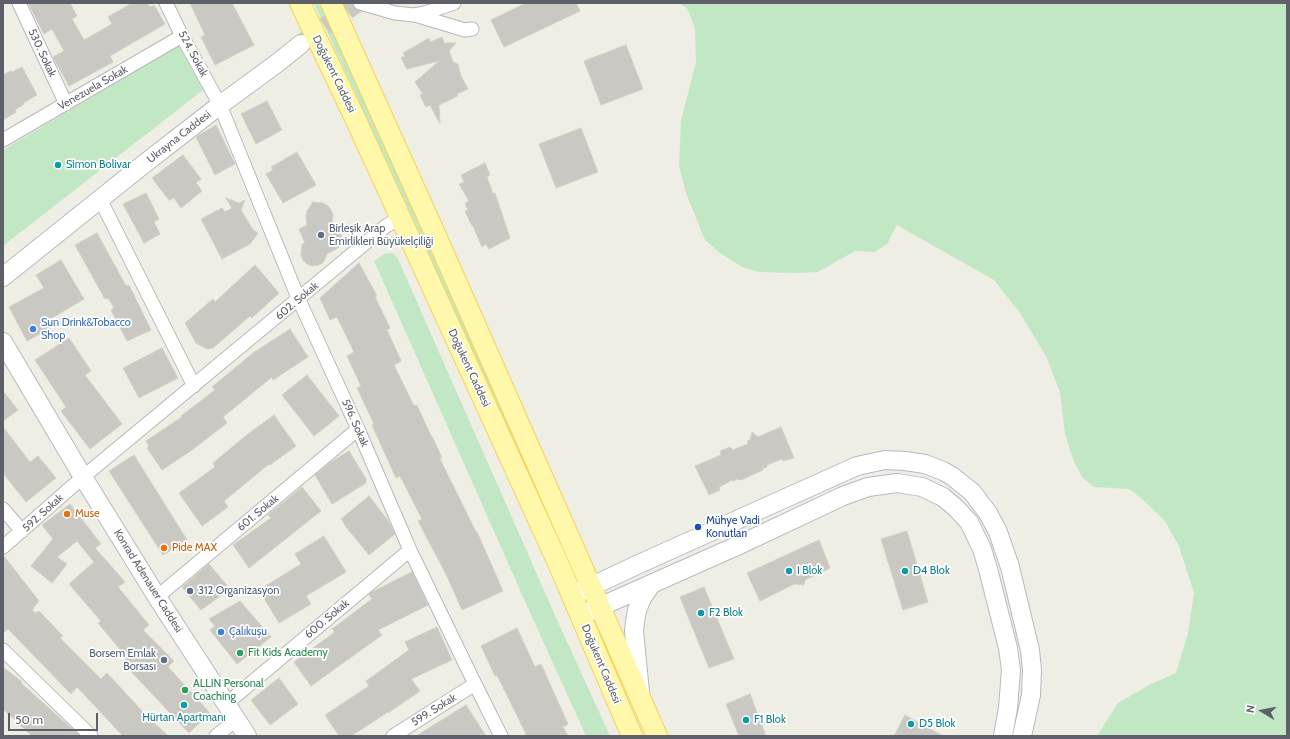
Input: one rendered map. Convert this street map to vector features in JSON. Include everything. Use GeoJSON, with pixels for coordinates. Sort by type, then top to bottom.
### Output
{"type":"FeatureCollection","features":[{"type":"Feature","properties":{"kind":"main road","name":"Doğukent Caddesi"},"geometry":{"type":"LineString","coordinates":[[300,3],[354,116],[555,557],[632,736]]}},
{"type":"Feature","properties":{"kind":"main road","name":"Doğukent Caddesi"},"geometry":{"type":"LineString","coordinates":[[331,3],[455,278],[640,701],[657,736]]}},
{"type":"Feature","properties":{"kind":"main road","name":"Ukrayna Caddesi"},"geometry":{"type":"LineString","coordinates":[[3,277],[220,105],[301,44]]}},
{"type":"Feature","properties":{"kind":"main road","name":"Konrad Adenauer Caddesi"},"geometry":{"type":"LineString","coordinates":[[3,342],[83,478],[157,597],[247,736]]}},
{"type":"Feature","properties":{"kind":"main road"},"geometry":{"type":"LineString","coordinates":[[571,596],[857,466],[895,460],[917,462],[952,476],[972,492],[988,513],[998,532],[1004,549],[1030,650],[1032,670],[1031,695],[1022,736]]}},
{"type":"Feature","properties":{"kind":"main road"},"geometry":{"type":"LineString","coordinates":[[580,616],[651,585],[842,496],[868,487],[890,483],[904,483],[929,489],[948,501],[969,522],[982,549],[988,569],[1008,648],[1011,670],[1010,695],[1003,736]]}},
{"type":"Feature","properties":{"kind":"main road"},"geometry":{"type":"LineString","coordinates":[[640,701],[634,622],[642,598],[651,585]]}},
{"type":"Feature","properties":{"kind":"street","name":"530. Sokak"},"geometry":{"type":"LineString","coordinates":[[19,3],[66,104]]}},
{"type":"Feature","properties":{"kind":"street","name":"524. Sokak"},"geometry":{"type":"LineString","coordinates":[[166,3],[182,36],[220,105]]}},
{"type":"Feature","properties":{"kind":"street"},"geometry":{"type":"LineString","coordinates":[[360,3],[395,13],[414,15],[465,30],[472,29]]}},
{"type":"Feature","properties":{"kind":"street"},"geometry":{"type":"LineString","coordinates":[[414,15],[426,13],[454,3]]}},
{"type":"Feature","properties":{"kind":"street","name":"Venezuela Sokak"},"geometry":{"type":"LineString","coordinates":[[3,140],[182,36]]}},
{"type":"Feature","properties":{"kind":"street","name":"596. Sokak"},"geometry":{"type":"LineString","coordinates":[[220,105],[299,300],[358,429],[410,550],[502,736]]}},
{"type":"Feature","properties":{"kind":"street"},"geometry":{"type":"LineString","coordinates":[[100,199],[194,386]]}},
{"type":"Feature","properties":{"kind":"street","name":"602. Sokak"},"geometry":{"type":"LineString","coordinates":[[83,478],[299,300],[386,226],[400,218]]}},
{"type":"Feature","properties":{"kind":"street","name":"601. Sokak"},"geometry":{"type":"LineString","coordinates":[[157,597],[358,429]]}},
{"type":"Feature","properties":{"kind":"street","name":"592. Sokak"},"geometry":{"type":"LineString","coordinates":[[3,547],[83,478]]}},
{"type":"Feature","properties":{"kind":"street"},"geometry":{"type":"LineString","coordinates":[[3,509],[22,532]]}},
{"type":"Feature","properties":{"kind":"street","name":"600. Sokak"},"geometry":{"type":"LineString","coordinates":[[226,704],[410,550]]}},
{"type":"Feature","properties":{"kind":"street"},"geometry":{"type":"LineString","coordinates":[[3,650],[91,736]]}},
{"type":"Feature","properties":{"kind":"street","name":"599. Sokak"},"geometry":{"type":"LineString","coordinates":[[393,736],[475,684]]}},
{"type":"Feature","properties":{"kind":"street"},"geometry":{"type":"LineString","coordinates":[[216,736],[237,719]]}},
{"type":"Feature","properties":{"kind":"green space"},"geometry":{"type":"Polygon","coordinates":[[[314,3],[319,3],[333,32],[518,446],[497,412],[411,214],[314,3]]]}},
{"type":"Feature","properties":{"kind":"green space"},"geometry":{"type":"Polygon","coordinates":[[[678,3],[1287,3],[1287,736],[1097,736],[1118,703],[1149,685],[1176,673],[1188,633],[1194,593],[1179,546],[1165,521],[1129,489],[1094,487],[1082,477],[1074,462],[1065,434],[1060,392],[1046,356],[1020,313],[994,280],[897,225],[887,244],[875,252],[855,251],[818,272],[760,272],[742,267],[720,253],[705,240],[686,193],[679,166],[681,121],[696,62],[695,28],[687,8],[678,3]]]}},
{"type":"Feature","properties":{"kind":"green space"},"geometry":{"type":"Polygon","coordinates":[[[179,45],[203,90],[3,246],[3,150],[179,45]]]}},
{"type":"Feature","properties":{"kind":"green space"},"geometry":{"type":"Polygon","coordinates":[[[393,253],[398,259],[558,622],[610,736],[586,736],[532,617],[374,261],[384,254],[393,253]]]}},
{"type":"Feature","properties":{"kind":"building"},"geometry":{"type":"Polygon","coordinates":[[[28,3],[70,3],[77,16],[72,19],[84,40],[112,24],[108,17],[132,3],[147,3],[150,7],[154,5],[165,24],[110,56],[113,62],[69,86],[53,57],[64,51],[52,29],[44,34],[28,3]]]}},
{"type":"Feature","properties":{"kind":"building"},"geometry":{"type":"Polygon","coordinates":[[[190,3],[232,3],[254,45],[215,65],[201,37],[205,35],[190,3]]]}},
{"type":"Feature","properties":{"kind":"building"},"geometry":{"type":"Polygon","coordinates":[[[526,3],[576,3],[580,11],[504,47],[491,20],[526,3]]]}},
{"type":"Feature","properties":{"kind":"building"},"geometry":{"type":"Polygon","coordinates":[[[442,37],[444,43],[456,43],[449,51],[453,62],[458,64],[461,76],[468,89],[457,94],[458,96],[439,105],[440,124],[430,105],[426,107],[420,95],[423,94],[415,82],[439,61],[407,69],[401,58],[405,56],[403,53],[429,38],[430,42],[442,37]]]}},
{"type":"Feature","properties":{"kind":"building"},"geometry":{"type":"Polygon","coordinates":[[[626,45],[643,89],[601,105],[584,61],[626,45]]]}},
{"type":"Feature","properties":{"kind":"building"},"geometry":{"type":"Polygon","coordinates":[[[22,67],[37,95],[23,103],[24,104],[15,110],[16,112],[3,120],[3,75],[22,67]]]}},
{"type":"Feature","properties":{"kind":"building"},"geometry":{"type":"Polygon","coordinates":[[[267,101],[282,130],[256,144],[241,114],[267,101]]]}},
{"type":"Feature","properties":{"kind":"building"},"geometry":{"type":"Polygon","coordinates":[[[216,125],[235,164],[215,175],[196,137],[216,125]]]}},
{"type":"Feature","properties":{"kind":"building"},"geometry":{"type":"Polygon","coordinates":[[[581,128],[598,172],[556,188],[539,144],[581,128]]]}},
{"type":"Feature","properties":{"kind":"building"},"geometry":{"type":"Polygon","coordinates":[[[297,152],[316,185],[283,203],[266,174],[273,170],[271,167],[297,152]]]}},
{"type":"Feature","properties":{"kind":"building"},"geometry":{"type":"Polygon","coordinates":[[[183,155],[201,179],[196,183],[202,191],[181,208],[174,198],[169,200],[152,178],[183,155]]]}},
{"type":"Feature","properties":{"kind":"building"},"geometry":{"type":"Polygon","coordinates":[[[485,163],[490,175],[487,177],[493,194],[495,193],[510,238],[489,249],[486,244],[482,247],[465,211],[468,210],[465,203],[469,201],[459,184],[464,182],[461,175],[485,163]]]}},
{"type":"Feature","properties":{"kind":"building"},"geometry":{"type":"Polygon","coordinates":[[[146,193],[159,219],[154,222],[160,234],[144,243],[123,204],[146,193]]]}},
{"type":"Feature","properties":{"kind":"building"},"geometry":{"type":"Polygon","coordinates":[[[226,198],[239,203],[245,200],[241,210],[253,230],[258,233],[250,244],[222,259],[201,219],[222,208],[225,212],[232,208],[226,198]]]}},
{"type":"Feature","properties":{"kind":"building","name":"Birleşik Arap Emirlikleri Büyükelçiliği"},"geometry":{"type":"Polygon","coordinates":[[[313,202],[323,203],[328,206],[333,215],[332,225],[337,228],[342,237],[339,247],[327,254],[323,263],[312,266],[303,260],[301,255],[302,244],[305,243],[299,229],[307,225],[307,211],[313,202]]]}},
{"type":"Feature","properties":{"kind":"building"},"geometry":{"type":"Polygon","coordinates":[[[97,233],[126,286],[129,285],[151,330],[127,341],[111,310],[114,308],[108,298],[105,299],[75,245],[97,233]]]}},
{"type":"Feature","properties":{"kind":"building"},"geometry":{"type":"Polygon","coordinates":[[[61,260],[84,299],[47,321],[51,328],[27,341],[9,307],[44,288],[36,275],[61,260]]]}},
{"type":"Feature","properties":{"kind":"building"},"geometry":{"type":"Polygon","coordinates":[[[359,263],[377,296],[375,297],[390,328],[387,330],[401,361],[394,365],[414,406],[417,405],[432,436],[442,458],[440,459],[477,532],[503,591],[462,610],[447,576],[418,521],[422,519],[400,476],[396,478],[372,425],[374,424],[357,388],[361,386],[347,356],[354,352],[337,317],[330,320],[320,298],[359,263]]]}},
{"type":"Feature","properties":{"kind":"building"},"geometry":{"type":"Polygon","coordinates":[[[255,265],[279,293],[252,318],[250,316],[213,348],[207,349],[196,343],[185,323],[213,299],[215,302],[255,265]]]}},
{"type":"Feature","properties":{"kind":"building"},"geometry":{"type":"Polygon","coordinates":[[[290,329],[308,357],[273,380],[272,377],[223,417],[227,423],[192,450],[162,470],[147,448],[149,446],[146,441],[182,417],[181,416],[215,390],[212,387],[253,353],[290,329]]]}},
{"type":"Feature","properties":{"kind":"building"},"geometry":{"type":"Polygon","coordinates":[[[69,338],[91,371],[85,375],[122,424],[90,449],[61,411],[66,407],[35,360],[69,338]]]}},
{"type":"Feature","properties":{"kind":"building"},"geometry":{"type":"Polygon","coordinates":[[[162,348],[178,378],[139,398],[123,368],[162,348]]]}},
{"type":"Feature","properties":{"kind":"building"},"geometry":{"type":"Polygon","coordinates":[[[307,375],[339,416],[314,436],[282,395],[307,375]]]}},
{"type":"Feature","properties":{"kind":"building"},"geometry":{"type":"Polygon","coordinates":[[[3,391],[18,410],[3,421],[3,391]]]}},
{"type":"Feature","properties":{"kind":"building"},"geometry":{"type":"Polygon","coordinates":[[[274,415],[296,446],[270,465],[269,464],[224,501],[228,507],[202,526],[179,493],[215,467],[213,463],[274,415]]]}},
{"type":"Feature","properties":{"kind":"building"},"geometry":{"type":"Polygon","coordinates":[[[3,427],[30,462],[38,456],[56,478],[26,502],[3,473],[3,427]]]}},
{"type":"Feature","properties":{"kind":"building"},"geometry":{"type":"Polygon","coordinates":[[[781,427],[794,458],[783,461],[782,459],[767,465],[767,467],[763,468],[763,470],[741,480],[732,480],[719,487],[720,490],[709,495],[695,466],[721,455],[720,451],[730,447],[733,450],[748,444],[747,441],[750,440],[752,432],[758,437],[781,427]]]}},
{"type":"Feature","properties":{"kind":"building"},"geometry":{"type":"Polygon","coordinates":[[[349,451],[366,479],[366,483],[332,504],[315,475],[331,462],[349,451]]]}},
{"type":"Feature","properties":{"kind":"building"},"geometry":{"type":"Polygon","coordinates":[[[134,455],[187,540],[163,555],[109,471],[134,455]]]}},
{"type":"Feature","properties":{"kind":"building"},"geometry":{"type":"Polygon","coordinates":[[[302,487],[321,511],[249,568],[233,545],[271,518],[268,515],[302,487]]]}},
{"type":"Feature","properties":{"kind":"building"},"geometry":{"type":"Polygon","coordinates":[[[369,496],[389,522],[395,534],[369,555],[341,519],[369,496]]]}},
{"type":"Feature","properties":{"kind":"building"},"geometry":{"type":"Polygon","coordinates":[[[70,504],[101,544],[95,548],[125,582],[118,587],[149,625],[143,630],[174,661],[168,667],[210,713],[189,733],[123,663],[127,658],[98,623],[101,621],[69,584],[94,562],[77,541],[57,557],[67,564],[52,583],[31,566],[53,539],[42,525],[70,504]]]}},
{"type":"Feature","properties":{"kind":"building","name":"D4 Blok"},"geometry":{"type":"Polygon","coordinates":[[[907,531],[928,602],[903,610],[881,539],[907,531]]]}},
{"type":"Feature","properties":{"kind":"building"},"geometry":{"type":"Polygon","coordinates":[[[324,536],[346,572],[306,596],[311,604],[279,623],[259,590],[301,564],[295,554],[324,536]]]}},
{"type":"Feature","properties":{"kind":"building","name":"I Blok"},"geometry":{"type":"Polygon","coordinates":[[[819,540],[830,568],[805,580],[804,585],[792,585],[760,601],[747,573],[819,540]]]}},
{"type":"Feature","properties":{"kind":"building"},"geometry":{"type":"Polygon","coordinates":[[[3,555],[39,601],[32,610],[36,613],[39,611],[63,636],[60,638],[101,679],[107,673],[142,711],[168,736],[123,736],[77,687],[71,694],[8,629],[3,633],[3,555]]]}},
{"type":"Feature","properties":{"kind":"building"},"geometry":{"type":"Polygon","coordinates":[[[209,564],[230,589],[201,610],[182,587],[209,564]]]}},
{"type":"Feature","properties":{"kind":"building"},"geometry":{"type":"Polygon","coordinates":[[[412,572],[428,605],[378,630],[382,635],[311,686],[294,662],[335,632],[332,629],[372,599],[369,595],[372,592],[412,572]]]}},
{"type":"Feature","properties":{"kind":"building","name":"F2 Blok"},"geometry":{"type":"Polygon","coordinates":[[[704,587],[734,659],[709,668],[680,597],[704,587]]]}},
{"type":"Feature","properties":{"kind":"building"},"geometry":{"type":"Polygon","coordinates":[[[240,601],[271,637],[237,664],[210,630],[215,626],[209,619],[240,601]]]}},
{"type":"Feature","properties":{"kind":"building"},"geometry":{"type":"Polygon","coordinates":[[[437,627],[452,660],[411,679],[420,691],[388,713],[351,736],[339,736],[325,715],[369,686],[366,681],[409,650],[405,642],[437,627]]]}},
{"type":"Feature","properties":{"kind":"building"},"geometry":{"type":"Polygon","coordinates":[[[517,628],[535,667],[541,664],[568,724],[563,727],[568,736],[527,736],[497,675],[495,676],[481,646],[517,628]]]}},
{"type":"Feature","properties":{"kind":"building"},"geometry":{"type":"Polygon","coordinates":[[[3,667],[22,682],[21,683],[80,736],[32,736],[3,709],[3,667]]]}},
{"type":"Feature","properties":{"kind":"building"},"geometry":{"type":"Polygon","coordinates":[[[279,678],[298,704],[270,725],[251,700],[279,678]]]}},
{"type":"Feature","properties":{"kind":"building","name":"F1 Blok"},"geometry":{"type":"Polygon","coordinates":[[[750,694],[766,736],[739,736],[726,704],[750,694]]]}},
{"type":"Feature","properties":{"kind":"building"},"geometry":{"type":"Polygon","coordinates":[[[466,705],[486,736],[416,736],[466,705]]]}},
{"type":"Feature","properties":{"kind":"building","name":"D5 Blok"},"geometry":{"type":"Polygon","coordinates":[[[905,715],[943,736],[894,736],[905,715]]]}},
{"type":"Feature","properties":{"kind":"tunnel"},"geometry":{"type":"LineString","coordinates":[[303,42],[358,3]]}},
{"type":"Feature","properties":{"kind":"place","name":"Simon Bolivar"},"geometry":{"type":"Point","coordinates":[58,165]}},
{"type":"Feature","properties":{"kind":"place","name":"Birleşik Arap Emirlikleri Büyükelçiliği"},"geometry":{"type":"Point","coordinates":[321,235]}},
{"type":"Feature","properties":{"kind":"place","name":"Sun Drink&Tobacco Shop"},"geometry":{"type":"Point","coordinates":[33,329]}},
{"type":"Feature","properties":{"kind":"place","name":"Muse"},"geometry":{"type":"Point","coordinates":[67,514]}},
{"type":"Feature","properties":{"kind":"place","name":"Mühye Vadi Konutları"},"geometry":{"type":"Point","coordinates":[698,527]}},
{"type":"Feature","properties":{"kind":"place","name":"Pide MAX"},"geometry":{"type":"Point","coordinates":[164,548]}},
{"type":"Feature","properties":{"kind":"place","name":"I Blok"},"geometry":{"type":"Point","coordinates":[789,571]}},
{"type":"Feature","properties":{"kind":"place","name":"D4 Blok"},"geometry":{"type":"Point","coordinates":[905,571]}},
{"type":"Feature","properties":{"kind":"place","name":"312 Organizasyon"},"geometry":{"type":"Point","coordinates":[190,591]}},
{"type":"Feature","properties":{"kind":"place","name":"F2 Blok"},"geometry":{"type":"Point","coordinates":[701,613]}},
{"type":"Feature","properties":{"kind":"place","name":"Çalıkuşu"},"geometry":{"type":"Point","coordinates":[221,632]}},
{"type":"Feature","properties":{"kind":"place","name":"Fit Kids Academy"},"geometry":{"type":"Point","coordinates":[240,653]}},
{"type":"Feature","properties":{"kind":"place","name":"Borsem Emlak Borsası"},"geometry":{"type":"Point","coordinates":[164,660]}},
{"type":"Feature","properties":{"kind":"place","name":"ALLIN Personal Coaching"},"geometry":{"type":"Point","coordinates":[185,690]}},
{"type":"Feature","properties":{"kind":"place","name":"Hürtan Apartmanı"},"geometry":{"type":"Point","coordinates":[184,705]}},
{"type":"Feature","properties":{"kind":"place","name":"F1 Blok"},"geometry":{"type":"Point","coordinates":[746,720]}},
{"type":"Feature","properties":{"kind":"place","name":"D5 Blok"},"geometry":{"type":"Point","coordinates":[911,724]}}]}
